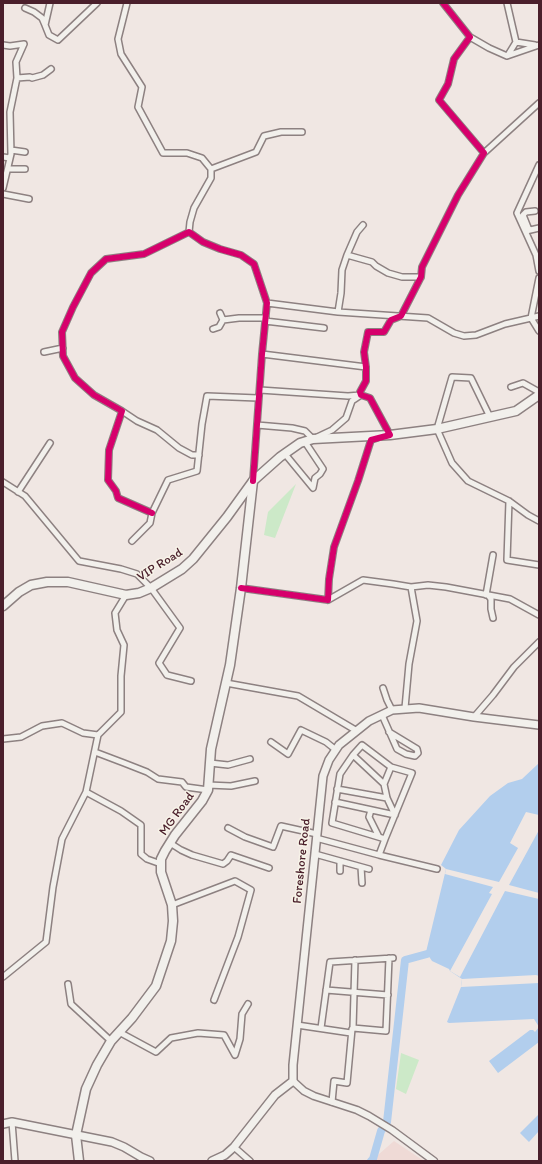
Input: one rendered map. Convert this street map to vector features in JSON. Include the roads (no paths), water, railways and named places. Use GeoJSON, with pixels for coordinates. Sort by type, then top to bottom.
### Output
{"type":"FeatureCollection","features":[{"type":"Feature","properties":{"kind":"main road","name":"VIP Road"},"geometry":{"type":"LineString","coordinates":[[3,606],[31,584],[47,582],[68,582],[126,596],[151,588],[182,569],[193,559],[227,517],[253,481],[300,443],[313,439],[390,435],[437,429],[516,411],[539,395]]}},
{"type":"Feature","properties":{"kind":"main road","name":"MG Road"},"geometry":{"type":"LineString","coordinates":[[161,864],[161,859],[170,843],[202,801],[208,788],[211,749],[230,665],[241,588],[253,481]]}},
{"type":"Feature","properties":{"kind":"main road","name":"Foreshore Road"},"geometry":{"type":"LineString","coordinates":[[293,1081],[292,1065],[323,776],[329,760],[339,745],[369,722],[392,710],[405,708],[419,708],[539,725]]}},
{"type":"Feature","properties":{"kind":"main road"},"geometry":{"type":"LineString","coordinates":[[79,1161],[76,1135],[86,1089],[97,1065],[111,1041],[132,1018],[156,986],[171,941],[173,921],[172,905],[161,872],[161,864]]}},
{"type":"Feature","properties":{"kind":"main road"},"geometry":{"type":"LineString","coordinates":[[212,1161],[224,1155],[234,1147],[276,1095],[293,1081]]}},
{"type":"Feature","properties":{"kind":"main road"},"geometry":{"type":"LineString","coordinates":[[3,1124],[12,1122],[112,1142],[150,1161]]}},
{"type":"Feature","properties":{"kind":"street"},"geometry":{"type":"LineString","coordinates":[[45,25],[50,3]]}},
{"type":"Feature","properties":{"kind":"street"},"geometry":{"type":"LineString","coordinates":[[25,8],[42,18],[49,36],[58,40],[97,3]]}},
{"type":"Feature","properties":{"kind":"street"},"geometry":{"type":"LineString","coordinates":[[127,3],[118,39],[121,54],[142,87],[138,107],[163,152],[188,153],[202,158],[211,169],[211,178],[194,208],[189,232]]}},
{"type":"Feature","properties":{"kind":"street"},"geometry":{"type":"LineString","coordinates":[[443,3],[470,37],[488,48],[507,56],[537,45]]}},
{"type":"Feature","properties":{"kind":"street"},"geometry":{"type":"LineString","coordinates":[[507,3],[516,42],[507,56]]}},
{"type":"Feature","properties":{"kind":"street"},"geometry":{"type":"LineString","coordinates":[[470,37],[454,59],[448,84],[440,100],[484,153]]}},
{"type":"Feature","properties":{"kind":"street"},"geometry":{"type":"LineString","coordinates":[[516,42],[537,45]]}},
{"type":"Feature","properties":{"kind":"street"},"geometry":{"type":"LineString","coordinates":[[3,45],[10,46],[24,44],[16,62],[17,78],[10,112],[11,150],[3,188]]}},
{"type":"Feature","properties":{"kind":"street"},"geometry":{"type":"LineString","coordinates":[[17,78],[32,78],[43,75],[51,69]]}},
{"type":"Feature","properties":{"kind":"street"},"geometry":{"type":"LineString","coordinates":[[257,425],[292,428],[306,432],[313,439],[332,430],[346,418],[352,402],[361,395],[360,392],[366,381],[364,352],[368,332],[384,332],[391,320],[401,316],[421,277],[422,267],[458,195],[484,153],[539,103]]}},
{"type":"Feature","properties":{"kind":"street"},"geometry":{"type":"LineString","coordinates":[[211,169],[256,152],[264,136],[281,132],[302,132]]}},
{"type":"Feature","properties":{"kind":"street"},"geometry":{"type":"LineString","coordinates":[[11,150],[26,152]]}},
{"type":"Feature","properties":{"kind":"street"},"geometry":{"type":"LineString","coordinates":[[3,157],[10,158]]}},
{"type":"Feature","properties":{"kind":"street"},"geometry":{"type":"LineString","coordinates":[[539,165],[517,213],[527,231],[536,255],[539,269]]}},
{"type":"Feature","properties":{"kind":"street"},"geometry":{"type":"LineString","coordinates":[[6,171],[25,169]]}},
{"type":"Feature","properties":{"kind":"street"},"geometry":{"type":"LineString","coordinates":[[3,194],[29,199]]}},
{"type":"Feature","properties":{"kind":"street"},"geometry":{"type":"LineString","coordinates":[[527,231],[524,215],[526,212],[535,211]]}},
{"type":"Feature","properties":{"kind":"street"},"geometry":{"type":"LineString","coordinates":[[338,312],[342,270],[357,232],[363,225]]}},
{"type":"Feature","properties":{"kind":"street"},"geometry":{"type":"LineString","coordinates":[[527,231],[539,228]]}},
{"type":"Feature","properties":{"kind":"street"},"geometry":{"type":"LineString","coordinates":[[189,232],[203,242],[241,255],[254,264],[267,303],[260,390],[258,398],[253,481]]}},
{"type":"Feature","properties":{"kind":"street"},"geometry":{"type":"LineString","coordinates":[[189,232],[144,254],[106,259],[91,273],[72,307],[62,332],[63,356],[75,378],[94,395],[136,421],[157,430],[179,448],[192,455],[199,455]]}},
{"type":"Feature","properties":{"kind":"street"},"geometry":{"type":"LineString","coordinates":[[347,255],[372,262],[388,273],[402,277],[421,277]]}},
{"type":"Feature","properties":{"kind":"street"},"geometry":{"type":"LineString","coordinates":[[539,278],[531,318],[539,331]]}},
{"type":"Feature","properties":{"kind":"street"},"geometry":{"type":"LineString","coordinates":[[267,303],[338,312],[428,318],[454,333],[464,336],[476,335],[505,324],[539,316]]}},
{"type":"Feature","properties":{"kind":"street"},"geometry":{"type":"LineString","coordinates":[[220,313],[223,320]]}},
{"type":"Feature","properties":{"kind":"street"},"geometry":{"type":"LineString","coordinates":[[223,320],[239,318],[265,319],[324,328]]}},
{"type":"Feature","properties":{"kind":"street"},"geometry":{"type":"LineString","coordinates":[[213,329],[219,327],[223,320]]}},
{"type":"Feature","properties":{"kind":"street"},"geometry":{"type":"LineString","coordinates":[[44,352],[63,348]]}},
{"type":"Feature","properties":{"kind":"street"},"geometry":{"type":"LineString","coordinates":[[262,354],[366,367]]}},
{"type":"Feature","properties":{"kind":"street"},"geometry":{"type":"LineString","coordinates":[[490,417],[471,378],[452,377],[437,429],[452,463],[468,481],[509,501],[539,521]]}},
{"type":"Feature","properties":{"kind":"street"},"geometry":{"type":"LineString","coordinates":[[511,387],[523,383],[539,392]]}},
{"type":"Feature","properties":{"kind":"street"},"geometry":{"type":"LineString","coordinates":[[260,390],[348,396],[361,395],[370,398],[390,435],[371,440],[334,547],[329,579],[328,600]]}},
{"type":"Feature","properties":{"kind":"street"},"geometry":{"type":"LineString","coordinates":[[132,541],[150,523],[152,513],[168,480],[197,471],[207,396],[258,398]]}},
{"type":"Feature","properties":{"kind":"street"},"geometry":{"type":"LineString","coordinates":[[122,411],[109,450],[108,480],[116,491],[118,498],[152,513]]}},
{"type":"Feature","properties":{"kind":"street"},"geometry":{"type":"LineString","coordinates":[[285,454],[313,488],[315,478],[323,469],[305,442]]}},
{"type":"Feature","properties":{"kind":"street"},"geometry":{"type":"LineString","coordinates":[[18,492],[50,443]]}},
{"type":"Feature","properties":{"kind":"street"},"geometry":{"type":"LineString","coordinates":[[3,482],[25,496],[78,561],[121,569],[137,574],[151,588],[180,628],[159,663],[167,675],[191,681]]}},
{"type":"Feature","properties":{"kind":"street"},"geometry":{"type":"LineString","coordinates":[[509,501],[507,560],[539,565]]}},
{"type":"Feature","properties":{"kind":"street"},"geometry":{"type":"LineString","coordinates":[[487,595],[493,555]]}},
{"type":"Feature","properties":{"kind":"street"},"geometry":{"type":"LineString","coordinates":[[241,588],[328,600],[363,580],[410,587],[434,585],[510,599],[539,615]]}},
{"type":"Feature","properties":{"kind":"street"},"geometry":{"type":"LineString","coordinates":[[405,708],[408,664],[417,621],[410,587]]}},
{"type":"Feature","properties":{"kind":"street"},"geometry":{"type":"LineString","coordinates":[[487,595],[491,599],[493,618]]}},
{"type":"Feature","properties":{"kind":"street"},"geometry":{"type":"LineString","coordinates":[[3,977],[46,942],[53,887],[62,839],[86,792],[98,735],[121,712],[121,676],[124,645],[117,630],[115,613],[126,596]]}},
{"type":"Feature","properties":{"kind":"street"},"geometry":{"type":"LineString","coordinates":[[474,717],[514,667],[539,642]]}},
{"type":"Feature","properties":{"kind":"street"},"geometry":{"type":"LineString","coordinates":[[226,683],[298,696],[357,731]]}},
{"type":"Feature","properties":{"kind":"street"},"geometry":{"type":"LineString","coordinates":[[383,688],[392,710]]}},
{"type":"Feature","properties":{"kind":"street"},"geometry":{"type":"LineString","coordinates":[[382,715],[389,732],[397,749],[406,754],[415,756],[418,753],[417,749],[389,732]]}},
{"type":"Feature","properties":{"kind":"street"},"geometry":{"type":"LineString","coordinates":[[3,739],[21,737],[42,726],[62,723],[83,733],[98,735]]}},
{"type":"Feature","properties":{"kind":"street"},"geometry":{"type":"LineString","coordinates":[[271,742],[288,754],[301,730],[326,742],[336,750]]}},
{"type":"Feature","properties":{"kind":"street"},"geometry":{"type":"LineString","coordinates":[[379,855],[412,773],[391,767],[362,745],[340,774],[332,824],[385,839]]}},
{"type":"Feature","properties":{"kind":"street"},"geometry":{"type":"LineString","coordinates":[[95,752],[147,772],[158,779],[182,782],[186,787],[208,788],[230,786],[255,780]]}},
{"type":"Feature","properties":{"kind":"street"},"geometry":{"type":"LineString","coordinates":[[353,755],[384,784]]}},
{"type":"Feature","properties":{"kind":"street"},"geometry":{"type":"LineString","coordinates":[[210,763],[228,765],[250,759]]}},
{"type":"Feature","properties":{"kind":"street"},"geometry":{"type":"LineString","coordinates":[[391,767],[384,784],[387,798],[395,815]]}},
{"type":"Feature","properties":{"kind":"street"},"geometry":{"type":"LineString","coordinates":[[337,789],[387,798]]}},
{"type":"Feature","properties":{"kind":"street"},"geometry":{"type":"LineString","coordinates":[[86,792],[121,811],[141,825],[141,854],[147,859],[161,864]]}},
{"type":"Feature","properties":{"kind":"street"},"geometry":{"type":"LineString","coordinates":[[335,802],[395,815]]}},
{"type":"Feature","properties":{"kind":"street"},"geometry":{"type":"LineString","coordinates":[[371,810],[369,817],[379,837]]}},
{"type":"Feature","properties":{"kind":"street"},"geometry":{"type":"LineString","coordinates":[[228,828],[245,837],[273,847],[281,826],[379,855],[437,869]]}},
{"type":"Feature","properties":{"kind":"street"},"geometry":{"type":"LineString","coordinates":[[170,843],[192,855],[223,864],[231,855],[270,868]]}},
{"type":"Feature","properties":{"kind":"street"},"geometry":{"type":"LineString","coordinates":[[315,854],[369,868]]}},
{"type":"Feature","properties":{"kind":"street"},"geometry":{"type":"LineString","coordinates":[[340,861],[340,871]]}},
{"type":"Feature","properties":{"kind":"street"},"geometry":{"type":"LineString","coordinates":[[362,867],[362,883]]}},
{"type":"Feature","properties":{"kind":"street"},"geometry":{"type":"LineString","coordinates":[[172,905],[235,881],[251,890],[238,937],[214,1000]]}},
{"type":"Feature","properties":{"kind":"street"},"geometry":{"type":"LineString","coordinates":[[297,1025],[321,1028],[386,1031],[391,958],[330,962],[321,1028]]}},
{"type":"Feature","properties":{"kind":"street"},"geometry":{"type":"LineString","coordinates":[[332,1102],[334,1081],[346,1083],[352,1030],[355,960]]}},
{"type":"Feature","properties":{"kind":"street"},"geometry":{"type":"LineString","coordinates":[[68,984],[71,1004],[111,1041]]}},
{"type":"Feature","properties":{"kind":"street"},"geometry":{"type":"LineString","coordinates":[[326,990],[388,995]]}},
{"type":"Feature","properties":{"kind":"street"},"geometry":{"type":"LineString","coordinates":[[119,1032],[156,1052],[171,1038],[198,1033],[224,1035],[235,1055],[240,1039],[242,1014],[248,1004]]}},
{"type":"Feature","properties":{"kind":"street"},"geometry":{"type":"LineString","coordinates":[[293,1081],[304,1091],[314,1096],[357,1110],[382,1123],[434,1161]]}},
{"type":"Feature","properties":{"kind":"street"},"geometry":{"type":"LineString","coordinates":[[12,1122],[15,1161]]}},
{"type":"Feature","properties":{"kind":"street"},"geometry":{"type":"LineString","coordinates":[[234,1147],[250,1161]]}},
{"type":"Feature","properties":{"kind":"water"},"geometry":{"type":"Polygon","coordinates":[[[539,763],[539,1027],[534,1019],[449,1023],[447,1022],[461,987],[462,979],[449,969],[432,961],[426,952],[446,869],[441,865],[459,830],[490,796],[508,783],[522,779],[539,763]]]}},
{"type":"Feature","properties":{"kind":"water"},"geometry":{"type":"Polygon","coordinates":[[[539,1027],[539,1042],[498,1073],[489,1061],[530,1030],[535,1032],[539,1027]]]}},
{"type":"Feature","properties":{"kind":"water"},"geometry":{"type":"Polygon","coordinates":[[[539,1114],[539,1131],[529,1142],[520,1133],[539,1114]]]}},
{"type":"Feature","properties":{"kind":"waterway"},"geometry":{"type":"LineString","coordinates":[[371,1161],[373,1159],[381,1131],[387,1122],[405,960],[427,954]]}}]}
